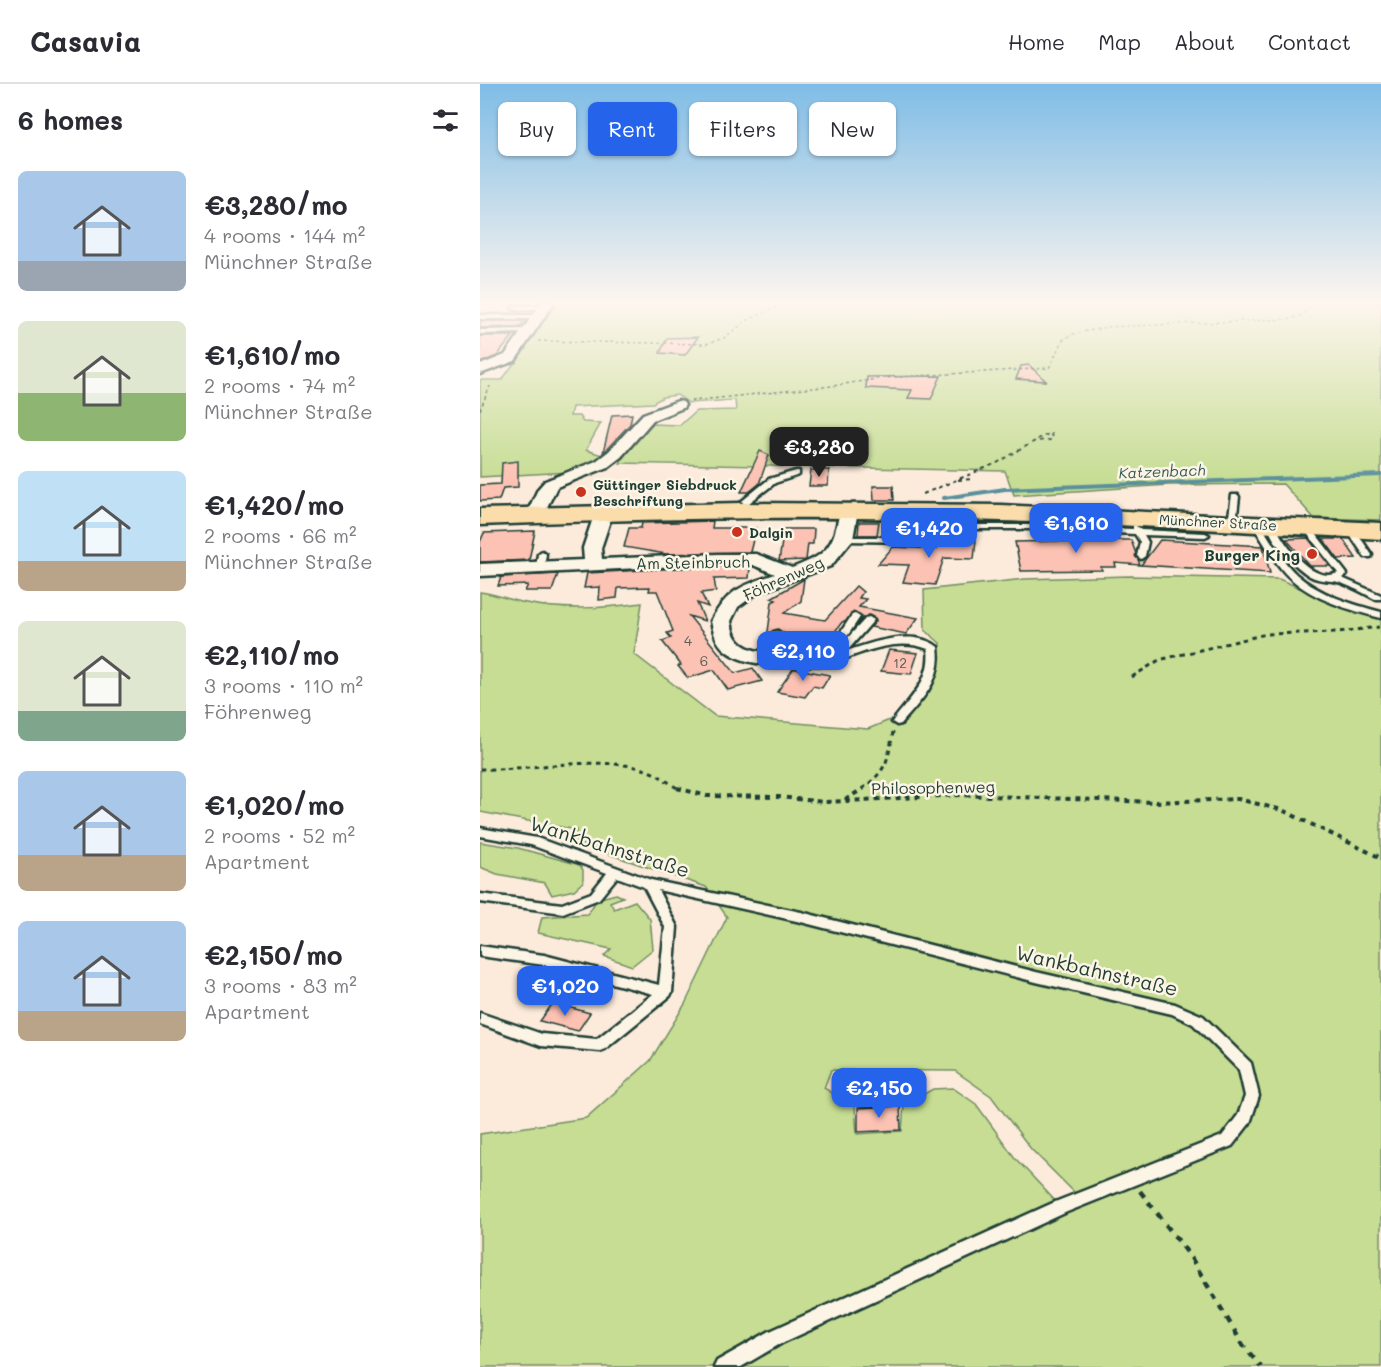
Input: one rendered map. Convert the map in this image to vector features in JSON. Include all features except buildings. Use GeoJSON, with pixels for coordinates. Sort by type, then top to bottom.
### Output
{"type":"FeatureCollection","features":[{"type":"Feature","properties":{"kind":"main road","name":"Münchner Straße"},"geometry":{"type":"LineString","coordinates":[[480,517],[604,512],[849,510],[1134,525],[1271,523],[1381,531]]}},
{"type":"Feature","properties":{"kind":"street"},"geometry":{"type":"LineString","coordinates":[[480,370],[500,362]]}},
{"type":"Feature","properties":{"kind":"street"},"geometry":{"type":"LineString","coordinates":[[535,515],[546,489],[551,484],[602,464],[615,454],[648,417],[678,405]]}},
{"type":"Feature","properties":{"kind":"street"},"geometry":{"type":"LineString","coordinates":[[844,539],[849,510]]}},
{"type":"Feature","properties":{"kind":"street"},"geometry":{"type":"LineString","coordinates":[[594,565],[592,548],[604,512]]}},
{"type":"Feature","properties":{"kind":"street","name":"Föhrenweg"},"geometry":{"type":"LineString","coordinates":[[834,659],[760,657],[731,645],[724,634],[721,621],[749,590],[824,562],[844,539]]}},
{"type":"Feature","properties":{"kind":"street","name":"Am Steinbruch"},"geometry":{"type":"LineString","coordinates":[[480,570],[541,561],[594,565],[718,559],[756,560],[791,574]]}},
{"type":"Feature","properties":{"kind":"lane"},"geometry":{"type":"LineString","coordinates":[[746,501],[772,481],[796,473]]}},
{"type":"Feature","properties":{"kind":"lane"},"geometry":{"type":"LineString","coordinates":[[1235,497],[1342,569],[1343,574],[1335,578]]}},
{"type":"Feature","properties":{"kind":"lane"},"geometry":{"type":"LineString","coordinates":[[964,527],[1028,520]]}},
{"type":"Feature","properties":{"kind":"lane"},"geometry":{"type":"LineString","coordinates":[[1271,523],[1277,538],[1301,566],[1314,576],[1335,578],[1378,597]]}},
{"type":"Feature","properties":{"kind":"lane"},"geometry":{"type":"LineString","coordinates":[[1271,523],[1285,568],[1298,580],[1325,595],[1381,615]]}},
{"type":"Feature","properties":{"kind":"lane"},"geometry":{"type":"LineString","coordinates":[[1134,525],[1205,535]]}},
{"type":"Feature","properties":{"kind":"lane"},"geometry":{"type":"LineString","coordinates":[[1134,525],[1144,542],[1141,556]]}},
{"type":"Feature","properties":{"kind":"lane"},"geometry":{"type":"LineString","coordinates":[[1350,529],[1368,555]]}},
{"type":"Feature","properties":{"kind":"lane"},"geometry":{"type":"LineString","coordinates":[[844,539],[919,540],[942,532]]}},
{"type":"Feature","properties":{"kind":"lane"},"geometry":{"type":"LineString","coordinates":[[834,659],[834,650],[855,617]]}},
{"type":"Feature","properties":{"kind":"lane"},"geometry":{"type":"LineString","coordinates":[[834,659],[869,620]]}},
{"type":"Feature","properties":{"kind":"lane"},"geometry":{"type":"LineString","coordinates":[[760,657],[777,634]]}},
{"type":"Feature","properties":{"kind":"lane"},"geometry":{"type":"LineString","coordinates":[[834,659],[856,650],[908,641],[921,641],[933,647],[936,657],[934,672],[897,722]]}},
{"type":"Feature","properties":{"kind":"lane","name":"Wankbahnstraße"},"geometry":{"type":"LineString","coordinates":[[480,832],[532,841],[650,884],[801,917],[1036,978],[1141,999],[1175,1009],[1198,1020],[1246,1067],[1252,1096],[1245,1118],[1227,1142],[1070,1203],[797,1328],[723,1367]]}},
{"type":"Feature","properties":{"kind":"lane"},"geometry":{"type":"LineString","coordinates":[[480,898],[563,909],[595,896],[615,871]]}},
{"type":"Feature","properties":{"kind":"lane"},"geometry":{"type":"LineString","coordinates":[[480,1018],[541,1040],[600,1045],[665,992],[671,927],[650,884]]}},
{"type":"Feature","properties":{"kind":"lane"},"geometry":{"type":"LineString","coordinates":[[480,951],[544,960],[665,992]]}},
{"type":"Feature","properties":{"kind":"path"},"geometry":{"type":"LineString","coordinates":[[678,405],[689,401],[832,386],[882,378],[1049,368],[1054,362]]}},
{"type":"Feature","properties":{"kind":"path"},"geometry":{"type":"LineString","coordinates":[[480,410],[490,386]]}},
{"type":"Feature","properties":{"kind":"path"},"geometry":{"type":"LineString","coordinates":[[914,498],[997,462],[1035,441],[1052,440],[1051,433],[1037,439]]}},
{"type":"Feature","properties":{"kind":"path"},"geometry":{"type":"LineString","coordinates":[[956,480],[972,479]]}},
{"type":"Feature","properties":{"kind":"path"},"geometry":{"type":"LineString","coordinates":[[1132,677],[1159,660],[1266,634],[1339,632],[1381,627]]}},
{"type":"Feature","properties":{"kind":"path"},"geometry":{"type":"LineString","coordinates":[[843,801],[870,784],[881,771],[891,755],[891,740],[897,722]]}},
{"type":"Feature","properties":{"kind":"path","name":"Philosophenweg"},"geometry":{"type":"LineString","coordinates":[[480,769],[505,770],[600,764],[651,772],[679,789],[707,796],[779,797],[824,802],[961,795],[1154,801],[1238,799],[1282,810],[1381,858]]}},
{"type":"Feature","properties":{"kind":"path"},"geometry":{"type":"LineString","coordinates":[[1132,1180],[1190,1256],[1243,1346],[1261,1367]]}},
{"type":"Feature","properties":{"kind":"green space"},"geometry":{"type":"Polygon","coordinates":[[[515,362],[1381,362],[1381,520],[1314,518],[1283,484],[1169,485],[1014,495],[1005,471],[620,463],[634,439],[652,424],[680,425],[696,411],[736,410],[735,400],[689,403],[677,395],[663,397],[653,403],[572,407],[570,416],[579,416],[583,422],[601,423],[586,450],[602,455],[589,471],[480,477],[480,380],[502,380],[515,362]]]}},
{"type":"Feature","properties":{"kind":"green space"},"geometry":{"type":"Polygon","coordinates":[[[1129,576],[1279,579],[1350,610],[1381,616],[1381,1367],[480,1367],[480,1134],[586,1118],[650,1061],[685,1004],[727,917],[706,887],[570,841],[577,830],[480,812],[480,592],[540,606],[569,608],[642,603],[634,654],[715,716],[868,729],[892,719],[936,678],[940,643],[925,630],[924,590],[1025,579],[1129,576]],[[831,1070],[824,1088],[855,1107],[857,1134],[902,1131],[904,1105],[933,1089],[953,1088],[976,1104],[1015,1158],[1061,1207],[1081,1199],[1031,1149],[991,1096],[955,1071],[831,1070]]]}},
{"type":"Feature","properties":{"kind":"green space"},"geometry":{"type":"Polygon","coordinates":[[[480,842],[518,848],[580,865],[583,870],[583,882],[574,890],[552,895],[545,883],[497,874],[480,867],[480,842]]]}},
{"type":"Feature","properties":{"kind":"green space"},"geometry":{"type":"Polygon","coordinates":[[[616,894],[623,897],[610,902],[614,909],[635,901],[650,919],[653,949],[632,966],[604,956],[611,949],[538,933],[542,917],[588,914],[597,899],[616,894]]]}},
{"type":"Feature","properties":{"kind":"waterway","name":"Katzenbach"},"geometry":{"type":"LineString","coordinates":[[944,498],[1005,489],[1381,475]]}},
{"type":"Feature","properties":{"kind":"place","name":"Güttinger Siebdruck Beschriftung"},"geometry":{"type":"Point","coordinates":[581,492]}},
{"type":"Feature","properties":{"kind":"place","name":"Dalgin"},"geometry":{"type":"Point","coordinates":[737,532]}},
{"type":"Feature","properties":{"kind":"place","name":"Burger King"},"geometry":{"type":"Point","coordinates":[1312,554]}}]}
